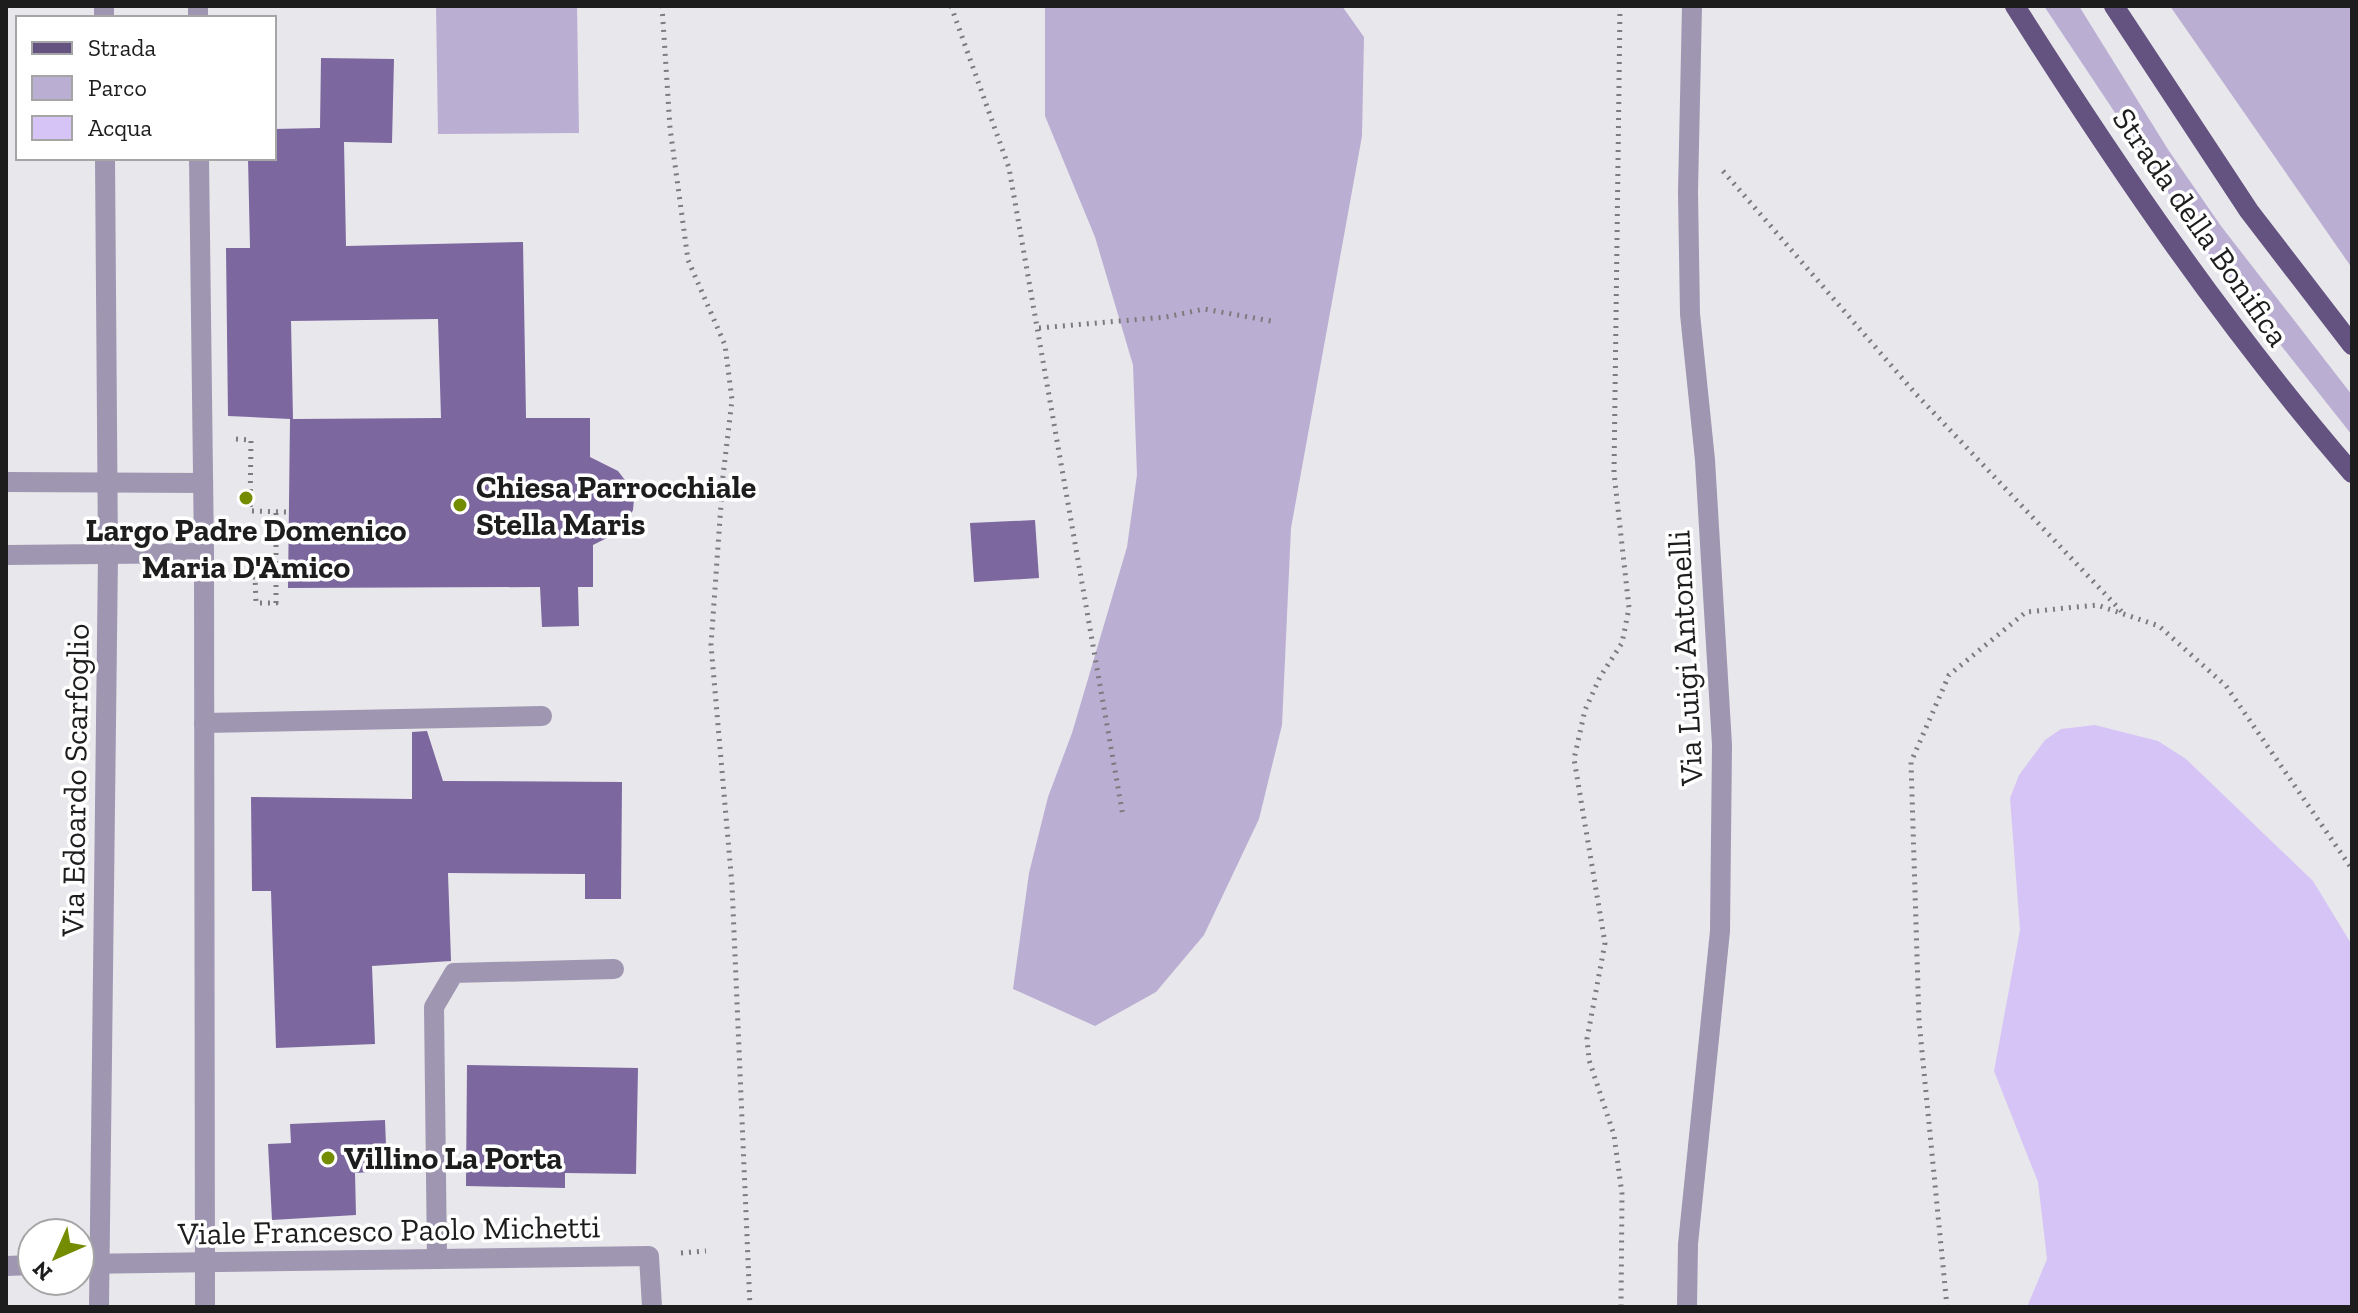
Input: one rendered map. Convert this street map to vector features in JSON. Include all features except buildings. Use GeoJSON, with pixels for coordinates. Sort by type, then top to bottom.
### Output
{"type":"FeatureCollection","features":[{"type":"Feature","properties":{"kind":"main road","name":"Strada della Bonifica"},"geometry":{"type":"LineString","coordinates":[[2015,6],[2126,177],[2206,292],[2284,394],[2352,473]]}},
{"type":"Feature","properties":{"kind":"main road","name":"Strada della Bonifica"},"geometry":{"type":"LineString","coordinates":[[2114,6],[2249,211],[2352,345]]}},
{"type":"Feature","properties":{"kind":"street","name":"Via Luigi Antonelli"},"geometry":{"type":"LineString","coordinates":[[1687,1307],[1688,1244],[1720,931],[1722,745],[1705,460],[1690,314],[1692,6]]}},
{"type":"Feature","properties":{"kind":"street","name":"Via Edoardo Scarfoglio"},"geometry":{"type":"LineString","coordinates":[[91,1217],[108,555],[105,160]]}},
{"type":"Feature","properties":{"kind":"street"},"geometry":{"type":"LineString","coordinates":[[199,160],[204,553],[205,1307]]}},
{"type":"Feature","properties":{"kind":"street"},"geometry":{"type":"LineString","coordinates":[[6,482],[203,483]]}},
{"type":"Feature","properties":{"kind":"street"},"geometry":{"type":"LineString","coordinates":[[6,555],[204,553]]}},
{"type":"Feature","properties":{"kind":"street"},"geometry":{"type":"LineString","coordinates":[[204,723],[542,716]]}},
{"type":"Feature","properties":{"kind":"street"},"geometry":{"type":"LineString","coordinates":[[437,1259],[434,1007],[454,973],[614,969]]}},
{"type":"Feature","properties":{"kind":"street","name":"Viale Francesco Paolo Michetti"},"geometry":{"type":"LineString","coordinates":[[96,1264],[649,1256],[652,1307]]}},
{"type":"Feature","properties":{"kind":"path"},"geometry":{"type":"LineString","coordinates":[[662,6],[670,128],[688,260],[725,345],[732,400],[723,476],[711,645],[732,885],[750,1307]]}},
{"type":"Feature","properties":{"kind":"path"},"geometry":{"type":"LineString","coordinates":[[951,6],[1009,168],[1123,816]]}},
{"type":"Feature","properties":{"kind":"path"},"geometry":{"type":"LineString","coordinates":[[1620,6],[1614,473],[1629,608],[1622,643],[1600,677],[1585,710],[1574,759],[1605,943],[1587,1039],[1589,1060],[1614,1135],[1620,1179],[1623,1230],[1621,1307]]}},
{"type":"Feature","properties":{"kind":"path"},"geometry":{"type":"LineString","coordinates":[[1689,131],[1915,393],[2125,615]]}},
{"type":"Feature","properties":{"kind":"path"},"geometry":{"type":"LineString","coordinates":[[1039,328],[1166,317],[1204,309],[1271,321]]}},
{"type":"Feature","properties":{"kind":"path"},"geometry":{"type":"LineString","coordinates":[[203,438],[251,440],[250,511],[287,512]]}},
{"type":"Feature","properties":{"kind":"path"},"geometry":{"type":"LineString","coordinates":[[255,577],[256,603],[276,603],[276,511]]}},
{"type":"Feature","properties":{"kind":"path"},"geometry":{"type":"LineString","coordinates":[[1947,1307],[1919,1021],[1911,762],[1949,675],[2026,612],[2097,605],[2159,626],[2226,686],[2352,869]]}},
{"type":"Feature","properties":{"kind":"green space"},"geometry":{"type":"Polygon","coordinates":[[[436,6],[577,6],[579,133],[438,134],[436,6]]]}},
{"type":"Feature","properties":{"kind":"green space"},"geometry":{"type":"Polygon","coordinates":[[[1045,6],[1342,6],[1364,37],[1362,136],[1291,528],[1282,725],[1259,819],[1204,935],[1156,992],[1095,1026],[1013,989],[1029,873],[1048,797],[1072,733],[1127,547],[1137,475],[1133,365],[1095,237],[1045,116],[1045,6]]]}},
{"type":"Feature","properties":{"kind":"green space"},"geometry":{"type":"Polygon","coordinates":[[[2044,6],[2079,6],[2169,151],[2221,226],[2352,395],[2352,435],[2211,257],[2044,6]]]}},
{"type":"Feature","properties":{"kind":"green space"},"geometry":{"type":"Polygon","coordinates":[[[2170,6],[2352,6],[2352,268],[2170,6]]]}},
{"type":"Feature","properties":{"kind":"water"},"geometry":{"type":"Polygon","coordinates":[[[2095,725],[2158,741],[2186,759],[2313,881],[2352,945],[2352,1307],[2027,1307],[2047,1259],[2038,1182],[1994,1071],[2020,930],[2010,798],[2019,775],[2045,740],[2061,729],[2095,725]]]}},
{"type":"Feature","properties":{"kind":"place","name":"Largo Padre Domenico Maria D'Amico"},"geometry":{"type":"Point","coordinates":[246,498]}},
{"type":"Feature","properties":{"kind":"place","name":"Chiesa Parrocchiale Stella Maris"},"geometry":{"type":"Point","coordinates":[460,505]}},
{"type":"Feature","properties":{"kind":"place","name":"Villino La Porta"},"geometry":{"type":"Point","coordinates":[328,1158]}}]}
